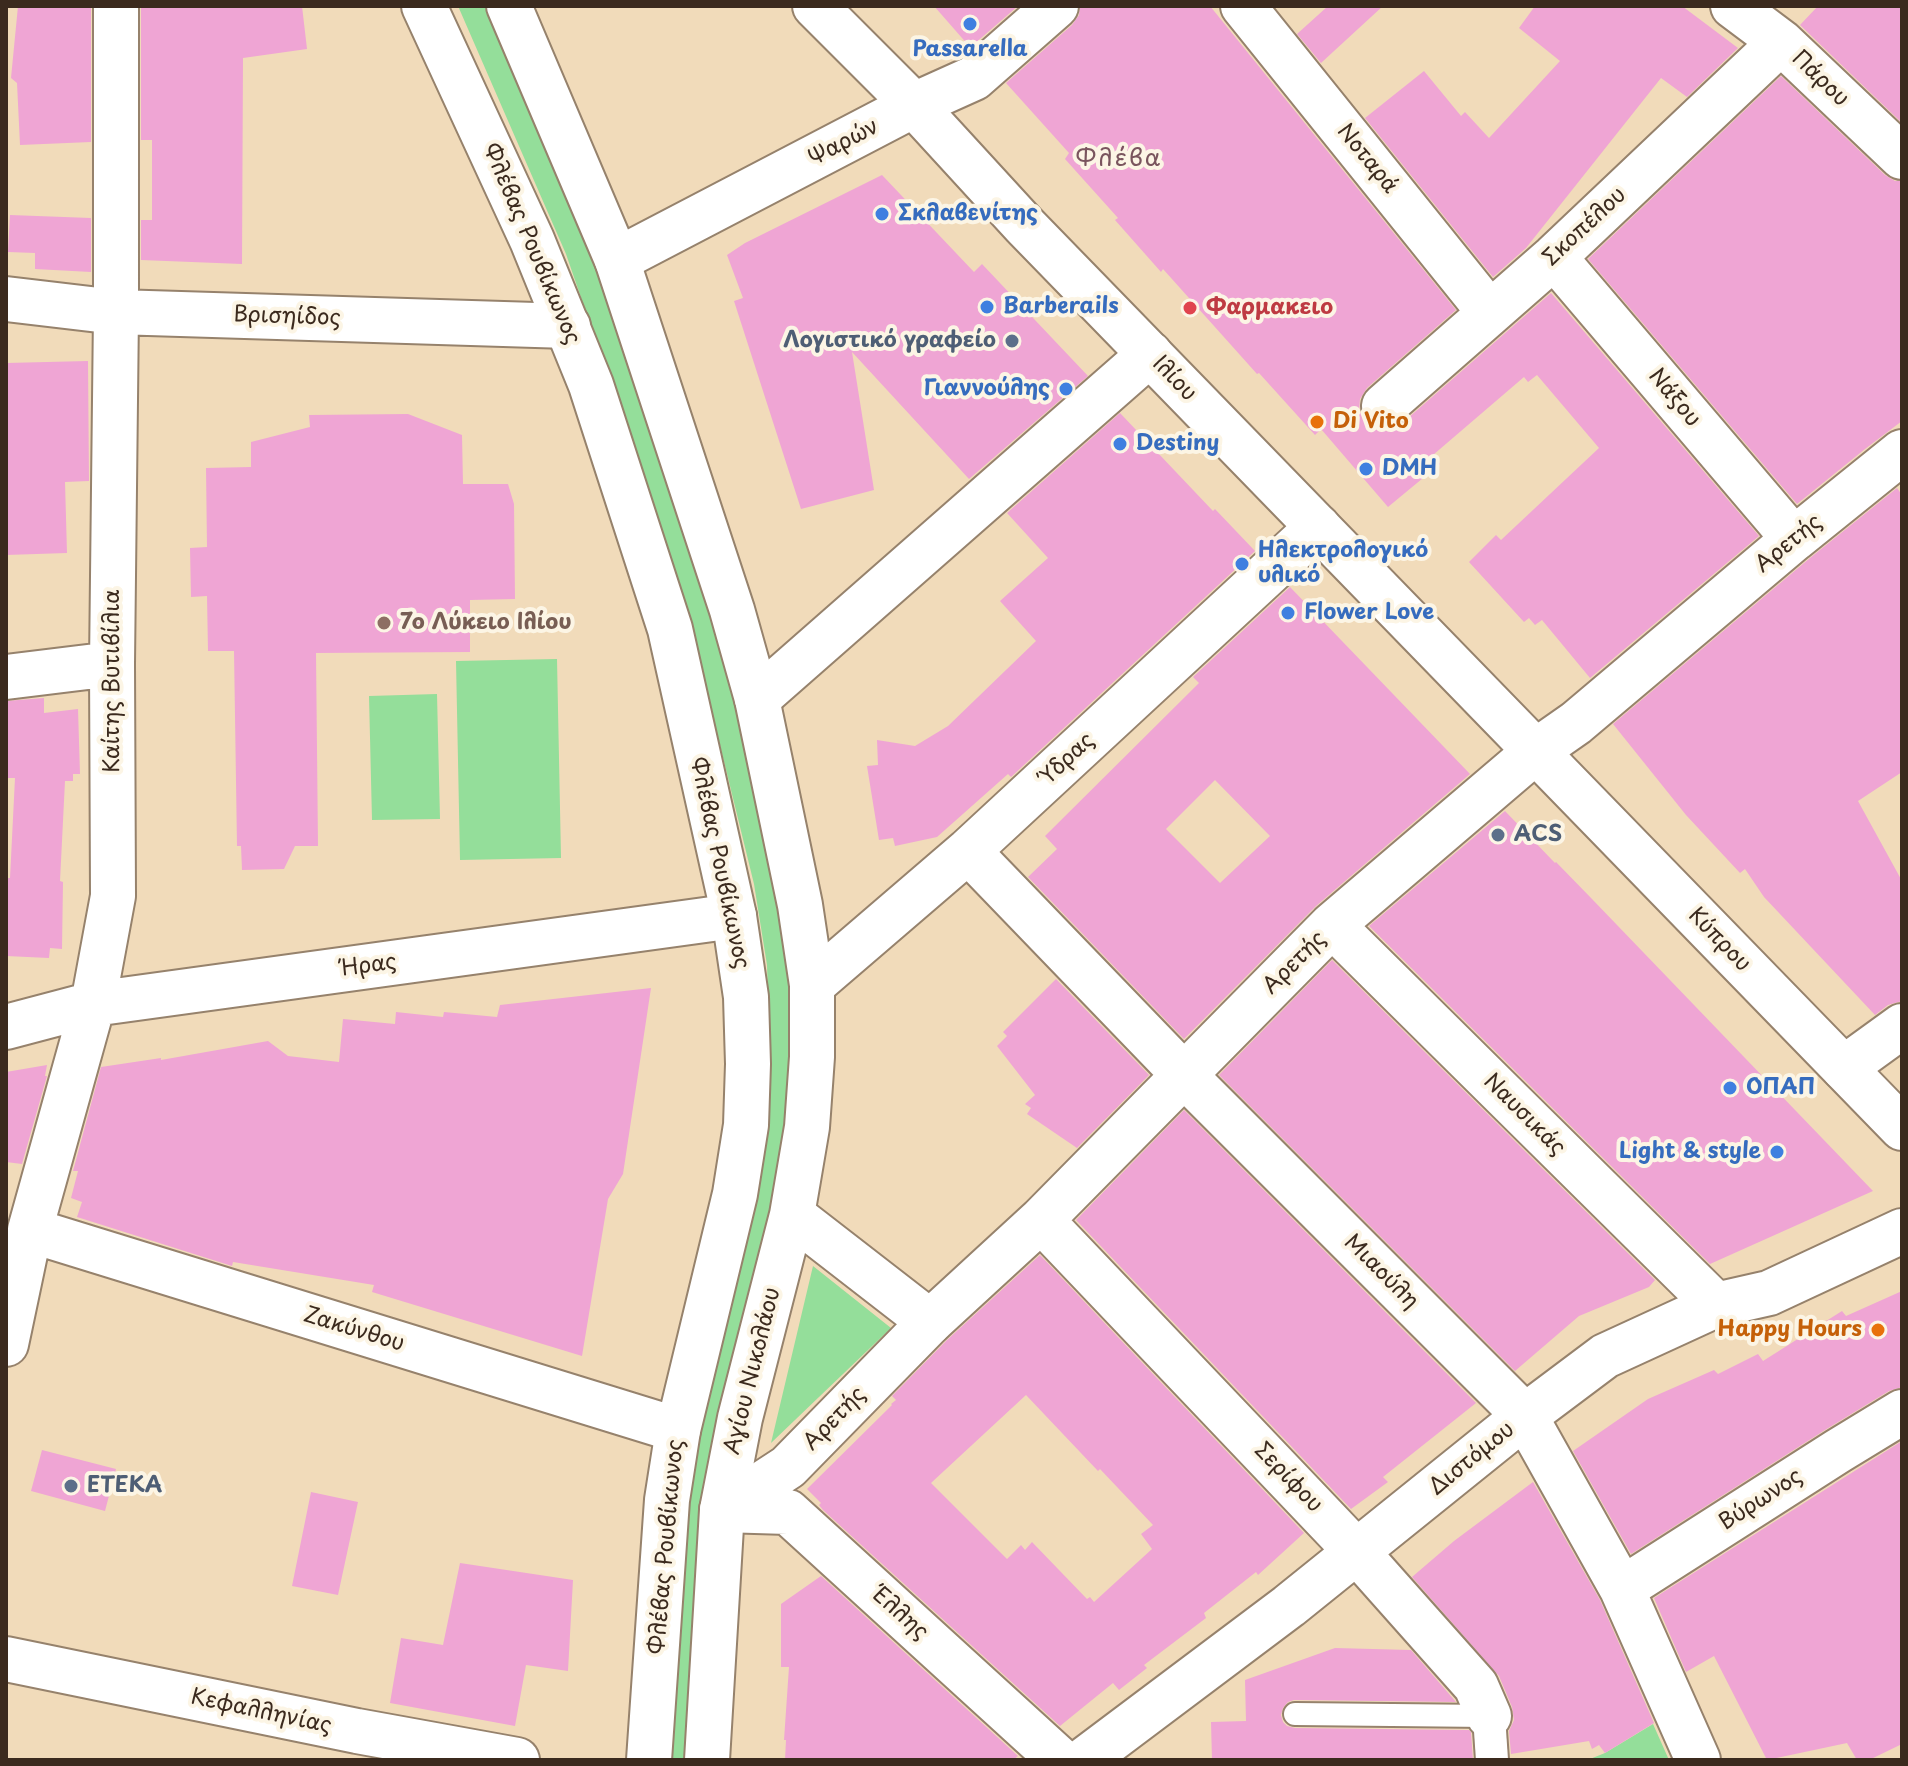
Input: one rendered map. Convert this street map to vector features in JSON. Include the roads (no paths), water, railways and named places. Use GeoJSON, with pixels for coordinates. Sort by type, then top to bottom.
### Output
{"type":"FeatureCollection","features":[{"type":"Feature","properties":{"kind":"street","name":"Καίτης Βυτιβίλια"},"geometry":{"type":"LineString","coordinates":[[6,1344],[30,1230],[93,1004],[113,896],[116,6]]}},
{"type":"Feature","properties":{"kind":"street","name":"Φλέβας Ρουβίκωνος"},"geometry":{"type":"LineString","coordinates":[[424,6],[532,240],[591,385],[670,629],[734,916],[746,997],[746,1125],[735,1194],[678,1430],[667,1500],[649,1760]]}},
{"type":"Feature","properties":{"kind":"street"},"geometry":{"type":"LineString","coordinates":[[509,6],[617,260],[732,610],[757,699],[800,905],[812,985]]}},
{"type":"Feature","properties":{"kind":"street","name":"Ιλίου"},"geometry":{"type":"LineString","coordinates":[[815,6],[1536,751]]}},
{"type":"Feature","properties":{"kind":"street","name":"Ψαρών"},"geometry":{"type":"LineString","coordinates":[[617,260],[914,105],[974,78],[1056,6]]}},
{"type":"Feature","properties":{"kind":"street","name":"Νοταρά"},"geometry":{"type":"LineString","coordinates":[[1243,6],[1490,313]]}},
{"type":"Feature","properties":{"kind":"street","name":"Πάρου"},"geometry":{"type":"LineString","coordinates":[[1733,6],[1781,42],[1902,157]]}},
{"type":"Feature","properties":{"kind":"street","name":"Σκοπέλου"},"geometry":{"type":"LineString","coordinates":[[1384,406],[1554,257],[1781,42]]}},
{"type":"Feature","properties":{"kind":"street","name":"Νάξου"},"geometry":{"type":"LineString","coordinates":[[1554,257],[1794,539]]}},
{"type":"Feature","properties":{"kind":"street","name":"Βρισηίδος"},"geometry":{"type":"LineString","coordinates":[[6,299],[116,312],[568,326]]}},
{"type":"Feature","properties":{"kind":"street"},"geometry":{"type":"LineString","coordinates":[[757,699],[1150,354]]}},
{"type":"Feature","properties":{"kind":"street","name":"Αρετής"},"geometry":{"type":"LineString","coordinates":[[722,1510],[788,1467],[930,1322],[1041,1220],[1332,925],[1536,751],[1576,723],[1794,539],[1900,457]]}},
{"type":"Feature","properties":{"kind":"street","name":"Ύδρας"},"geometry":{"type":"LineString","coordinates":[[812,985],[968,851],[1318,527]]}},
{"type":"Feature","properties":{"kind":"street"},"geometry":{"type":"LineString","coordinates":[[6,677],[112,664]]}},
{"type":"Feature","properties":{"kind":"street","name":"Κύπρου"},"geometry":{"type":"LineString","coordinates":[[1536,751],[1902,1128]]}},
{"type":"Feature","properties":{"kind":"street","name":"Μιαούλη"},"geometry":{"type":"LineString","coordinates":[[968,851],[1184,1075],[1525,1416],[1622,1589],[1698,1760]]}},
{"type":"Feature","properties":{"kind":"street","name":"Ήρας"},"geometry":{"type":"LineString","coordinates":[[6,1027],[93,1004],[734,916]]}},
{"type":"Feature","properties":{"kind":"street","name":"Ναυσικάς"},"geometry":{"type":"LineString","coordinates":[[1332,925],[1716,1305]]}},
{"type":"Feature","properties":{"kind":"street","name":"Αγίου Νικολάου"},"geometry":{"type":"LineString","coordinates":[[707,1760],[722,1510],[740,1418],[792,1215],[807,1127],[812,1057],[812,985]]}},
{"type":"Feature","properties":{"kind":"street"},"geometry":{"type":"LineString","coordinates":[[1844,1068],[1902,1026]]}},
{"type":"Feature","properties":{"kind":"street"},"geometry":{"type":"LineString","coordinates":[[792,1215],[930,1322]]}},
{"type":"Feature","properties":{"kind":"street","name":"Σερίφου"},"geometry":{"type":"LineString","coordinates":[[1041,1220],[1356,1551],[1476,1686],[1489,1716],[1492,1760]]}},
{"type":"Feature","properties":{"kind":"street","name":"Ζακύνθου"},"geometry":{"type":"LineString","coordinates":[[30,1230],[678,1430]]}},
{"type":"Feature","properties":{"kind":"street","name":"Διστόμου"},"geometry":{"type":"LineString","coordinates":[[1084,1760],[1289,1606],[1525,1416],[1605,1356],[1716,1305],[1769,1293],[1902,1231]]}},
{"type":"Feature","properties":{"kind":"street","name":"Βύρωνος"},"geometry":{"type":"LineString","coordinates":[[1622,1589],[1902,1412]]}},
{"type":"Feature","properties":{"kind":"street","name":"Έλλης"},"geometry":{"type":"LineString","coordinates":[[722,1510],[788,1512],[1060,1760]]}},
{"type":"Feature","properties":{"kind":"street","name":"Κεφαλληνίας"},"geometry":{"type":"LineString","coordinates":[[6,1659],[355,1746],[517,1760]]}},
{"type":"Feature","properties":{"kind":"lane"},"geometry":{"type":"LineString","coordinates":[[1295,1714],[1489,1716]]}},
{"type":"Feature","properties":{"kind":"place","name":"Passarella"},"geometry":{"type":"Point","coordinates":[970,24]}},
{"type":"Feature","properties":{"kind":"place","name":"Σκλαβενίτης"},"geometry":{"type":"Point","coordinates":[882,214]}},
{"type":"Feature","properties":{"kind":"place","name":"Barberails"},"geometry":{"type":"Point","coordinates":[987,307]}},
{"type":"Feature","properties":{"kind":"place","name":"Φαρμακειο"},"geometry":{"type":"Point","coordinates":[1190,308]}},
{"type":"Feature","properties":{"kind":"place","name":"Λογιστικό γραφείο"},"geometry":{"type":"Point","coordinates":[1012,341]}},
{"type":"Feature","properties":{"kind":"place","name":"Γιαννούλης"},"geometry":{"type":"Point","coordinates":[1066,389]}},
{"type":"Feature","properties":{"kind":"place","name":"Di Vito"},"geometry":{"type":"Point","coordinates":[1317,422]}},
{"type":"Feature","properties":{"kind":"place","name":"Destiny"},"geometry":{"type":"Point","coordinates":[1120,444]}},
{"type":"Feature","properties":{"kind":"place","name":"DMH"},"geometry":{"type":"Point","coordinates":[1366,469]}},
{"type":"Feature","properties":{"kind":"place","name":"Ηλεκτρολογικό υλικό"},"geometry":{"type":"Point","coordinates":[1242,564]}},
{"type":"Feature","properties":{"kind":"place","name":"Flower Love"},"geometry":{"type":"Point","coordinates":[1288,613]}},
{"type":"Feature","properties":{"kind":"place","name":"7ο Λύκειο Ιλίου"},"geometry":{"type":"Point","coordinates":[384,623]}},
{"type":"Feature","properties":{"kind":"place","name":"ACS"},"geometry":{"type":"Point","coordinates":[1498,835]}},
{"type":"Feature","properties":{"kind":"place","name":"ΟΠΑΠ"},"geometry":{"type":"Point","coordinates":[1730,1088]}},
{"type":"Feature","properties":{"kind":"place","name":"Light & style"},"geometry":{"type":"Point","coordinates":[1777,1152]}},
{"type":"Feature","properties":{"kind":"place","name":"Happy Hours"},"geometry":{"type":"Point","coordinates":[1878,1330]}},
{"type":"Feature","properties":{"kind":"place","name":"ΕΤΕΚΑ"},"geometry":{"type":"Point","coordinates":[71,1486]}},
{"type":"Feature","properties":{"kind":"district","name":"Φλέβα"},"geometry":{"type":"Point","coordinates":[1119,159]}}]}
